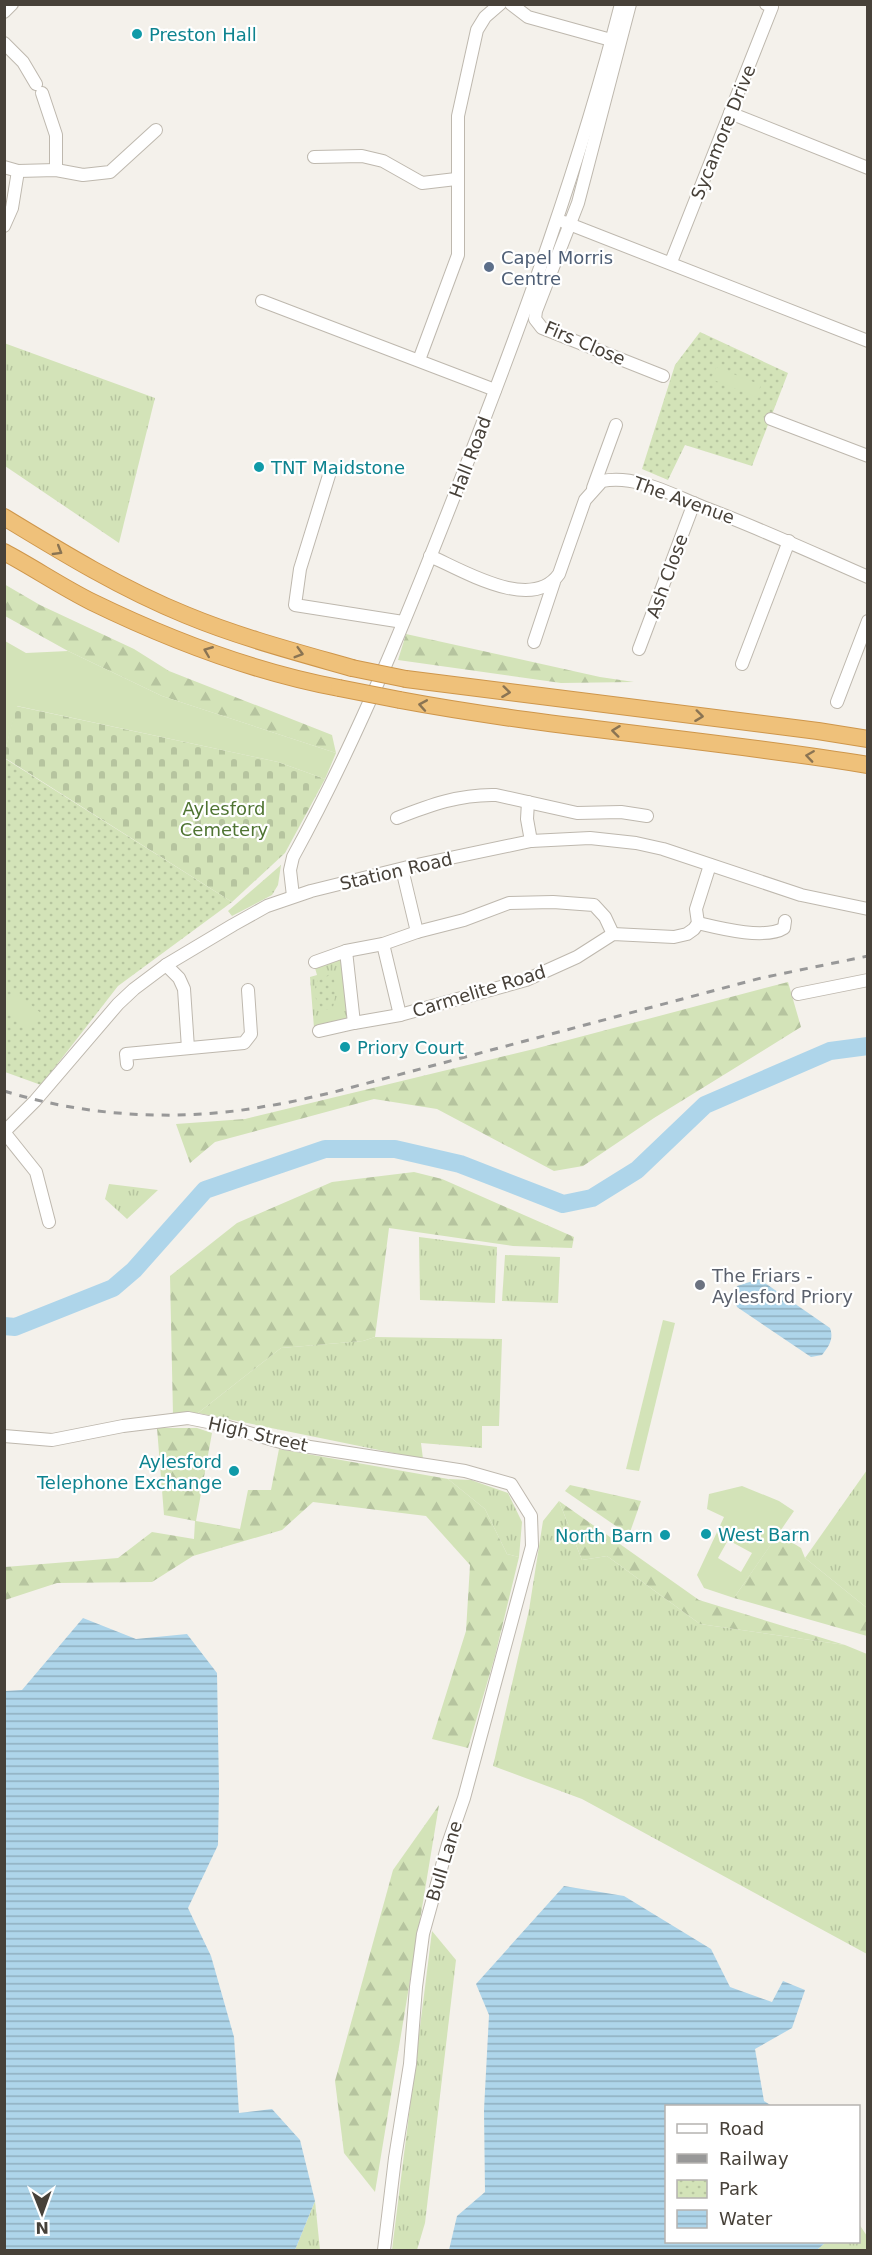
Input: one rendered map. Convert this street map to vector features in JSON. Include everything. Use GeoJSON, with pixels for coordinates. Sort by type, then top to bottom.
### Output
{"type":"FeatureCollection","features":[{"type":"Feature","properties":{"kind":"highway"},"geometry":{"type":"LineString","coordinates":[[6,518],[63,554],[113,581],[186,615],[285,649],[352,668],[406,680],[818,731],[867,740]]}},
{"type":"Feature","properties":{"kind":"highway"},"geometry":{"type":"LineString","coordinates":[[4,552],[90,601],[151,628],[216,655],[311,682],[452,710],[759,748],[867,765]]}},
{"type":"Feature","properties":{"kind":"street"},"geometry":{"type":"LineString","coordinates":[[4,12],[12,4]]}},
{"type":"Feature","properties":{"kind":"street"},"geometry":{"type":"LineString","coordinates":[[419,360],[458,255],[456,179],[458,116],[477,30],[485,17],[500,4]]}},
{"type":"Feature","properties":{"kind":"street"},"geometry":{"type":"LineString","coordinates":[[510,4],[528,17],[611,40]]}},
{"type":"Feature","properties":{"kind":"street","name":"Hall Road"},"geometry":{"type":"LineString","coordinates":[[293,896],[290,870],[292,857],[348,751],[403,622],[495,390],[546,253],[590,117],[621,4]]}},
{"type":"Feature","properties":{"kind":"street"},"geometry":{"type":"LineString","coordinates":[[570,224],[578,203],[630,4]]}},
{"type":"Feature","properties":{"kind":"street","name":"Sycamore Drive"},"geometry":{"type":"LineString","coordinates":[[671,262],[771,5]]}},
{"type":"Feature","properties":{"kind":"street"},"geometry":{"type":"LineString","coordinates":[[4,43],[23,62],[39,88],[56,135],[56,170]]}},
{"type":"Feature","properties":{"kind":"street"},"geometry":{"type":"LineString","coordinates":[[730,113],[867,168]]}},
{"type":"Feature","properties":{"kind":"street"},"geometry":{"type":"LineString","coordinates":[[4,167],[18,171],[56,170],[83,175],[110,172],[156,130]]}},
{"type":"Feature","properties":{"kind":"street"},"geometry":{"type":"LineString","coordinates":[[314,157],[362,156],[383,161],[422,183],[456,179]]}},
{"type":"Feature","properties":{"kind":"street"},"geometry":{"type":"LineString","coordinates":[[4,226],[12,208],[18,171]]}},
{"type":"Feature","properties":{"kind":"street"},"geometry":{"type":"LineString","coordinates":[[557,219],[867,341]]}},
{"type":"Feature","properties":{"kind":"street","name":"Firs Close"},"geometry":{"type":"LineString","coordinates":[[570,224],[536,311],[535,319],[542,328],[663,376]]}},
{"type":"Feature","properties":{"kind":"street"},"geometry":{"type":"LineString","coordinates":[[262,301],[495,390]]}},
{"type":"Feature","properties":{"kind":"street"},"geometry":{"type":"LineString","coordinates":[[771,418],[867,456]]}},
{"type":"Feature","properties":{"kind":"street"},"geometry":{"type":"LineString","coordinates":[[534,642],[554,582],[559,574],[585,500],[591,493],[616,424]]}},
{"type":"Feature","properties":{"kind":"street"},"geometry":{"type":"LineString","coordinates":[[602,462],[624,479]]}},
{"type":"Feature","properties":{"kind":"street"},"geometry":{"type":"LineString","coordinates":[[330,472],[300,568],[295,604],[403,622]]}},
{"type":"Feature","properties":{"kind":"street","name":"The Avenue"},"geometry":{"type":"LineString","coordinates":[[591,493],[602,481],[624,479],[654,488],[789,541],[867,577]]}},
{"type":"Feature","properties":{"kind":"street","name":"Ash Close"},"geometry":{"type":"LineString","coordinates":[[639,649],[694,503]]}},
{"type":"Feature","properties":{"kind":"street"},"geometry":{"type":"LineString","coordinates":[[742,664],[789,541]]}},
{"type":"Feature","properties":{"kind":"street"},"geometry":{"type":"LineString","coordinates":[[430,556],[505,589],[532,590],[554,582]]}},
{"type":"Feature","properties":{"kind":"street"},"geometry":{"type":"LineString","coordinates":[[837,702],[867,621]]}},
{"type":"Feature","properties":{"kind":"street"},"geometry":{"type":"LineString","coordinates":[[397,818],[439,802],[468,795],[496,795],[577,813],[621,812],[647,816]]}},
{"type":"Feature","properties":{"kind":"street"},"geometry":{"type":"LineString","coordinates":[[528,802],[527,819],[531,841]]}},
{"type":"Feature","properties":{"kind":"street","name":"Station Road"},"geometry":{"type":"LineString","coordinates":[[4,1132],[35,1101],[118,1004],[134,989],[166,965],[267,906],[293,896],[531,841],[590,838],[636,843],[663,849],[801,895],[867,909]]}},
{"type":"Feature","properties":{"kind":"street"},"geometry":{"type":"LineString","coordinates":[[315,962],[346,951],[383,944],[417,932],[464,920],[509,903],[553,902],[594,905],[605,917],[613,934],[674,937],[687,934],[698,922],[696,909],[710,865]]}},
{"type":"Feature","properties":{"kind":"street"},"geometry":{"type":"LineString","coordinates":[[402,869],[417,932]]}},
{"type":"Feature","properties":{"kind":"street"},"geometry":{"type":"LineString","coordinates":[[698,922],[736,932],[774,932],[784,928],[785,921]]}},
{"type":"Feature","properties":{"kind":"street","name":"Carmelite Road"},"geometry":{"type":"LineString","coordinates":[[320,1031],[400,1015],[526,980],[577,957],[613,934]]}},
{"type":"Feature","properties":{"kind":"street"},"geometry":{"type":"LineString","coordinates":[[383,944],[400,1015]]}},
{"type":"Feature","properties":{"kind":"street"},"geometry":{"type":"LineString","coordinates":[[346,951],[354,1023]]}},
{"type":"Feature","properties":{"kind":"street"},"geometry":{"type":"LineString","coordinates":[[166,965],[179,978],[184,989],[188,1047]]}},
{"type":"Feature","properties":{"kind":"street"},"geometry":{"type":"LineString","coordinates":[[798,994],[867,980]]}},
{"type":"Feature","properties":{"kind":"street"},"geometry":{"type":"LineString","coordinates":[[127,1064],[126,1054],[244,1043],[251,1034],[248,990]]}},
{"type":"Feature","properties":{"kind":"street"},"geometry":{"type":"LineString","coordinates":[[4,1132],[36,1172],[49,1222]]}},
{"type":"Feature","properties":{"kind":"street","name":"High Street"},"geometry":{"type":"LineString","coordinates":[[4,1436],[52,1440],[123,1426],[188,1418],[284,1443],[465,1471],[511,1484]]}},
{"type":"Feature","properties":{"kind":"street","name":"Bull Lane"},"geometry":{"type":"LineString","coordinates":[[384,2250],[395,2158],[410,2064],[423,1934],[448,1844],[464,1798],[532,1546],[531,1516],[511,1484]]}},
{"type":"Feature","properties":{"kind":"green space"},"geometry":{"type":"Polygon","coordinates":[[[700,332],[788,373],[752,466],[685,445],[668,480],[642,469],[675,365],[700,332]]]}},
{"type":"Feature","properties":{"kind":"green space"},"geometry":{"type":"Polygon","coordinates":[[[4,343],[155,398],[119,543],[5,466],[4,343]]]}},
{"type":"Feature","properties":{"kind":"green space"},"geometry":{"type":"Polygon","coordinates":[[[716,367],[761,385],[756,397],[711,379],[716,367]]]}},
{"type":"Feature","properties":{"kind":"green space"},"geometry":{"type":"Polygon","coordinates":[[[4,584],[40,605],[134,649],[169,671],[332,735],[336,753],[162,696],[68,651],[5,616],[4,584]]]}},
{"type":"Feature","properties":{"kind":"green space"},"geometry":{"type":"Polygon","coordinates":[[[406,634],[600,677],[634,682],[561,683],[398,660],[406,634]]]}},
{"type":"Feature","properties":{"kind":"green space"},"geometry":{"type":"Polygon","coordinates":[[[5,641],[26,653],[68,651],[162,696],[336,753],[325,779],[278,762],[17,706],[5,751],[5,641]]]}},
{"type":"Feature","properties":{"kind":"green space","name":"Aylesford Cemetery"},"geometry":{"type":"Polygon","coordinates":[[[16,706],[278,762],[325,779],[285,853],[232,902],[5,758],[16,706]]]}},
{"type":"Feature","properties":{"kind":"green space"},"geometry":{"type":"Polygon","coordinates":[[[4,758],[232,902],[118,986],[41,1085],[5,1072],[4,758]]]}},
{"type":"Feature","properties":{"kind":"green space"},"geometry":{"type":"Polygon","coordinates":[[[281,865],[278,885],[272,895],[232,916],[228,911],[281,865]]]}},
{"type":"Feature","properties":{"kind":"green space"},"geometry":{"type":"Polygon","coordinates":[[[336,958],[342,959],[344,965],[342,969],[349,1015],[342,1022],[314,1028],[310,977],[317,975],[315,968],[336,958]]]}},
{"type":"Feature","properties":{"kind":"green space"},"geometry":{"type":"Polygon","coordinates":[[[333,974],[335,995],[333,1007],[327,1010],[321,1008],[314,995],[316,982],[333,974]]]}},
{"type":"Feature","properties":{"kind":"green space"},"geometry":{"type":"Polygon","coordinates":[[[788,982],[801,1027],[654,1118],[583,1166],[554,1171],[437,1109],[374,1099],[215,1142],[190,1163],[176,1124],[245,1119],[534,1049],[788,982]]]}},
{"type":"Feature","properties":{"kind":"green space"},"geometry":{"type":"Polygon","coordinates":[[[14,991],[42,1014],[29,1031],[5,1011],[5,1003],[14,991]]]}},
{"type":"Feature","properties":{"kind":"green space"},"geometry":{"type":"Polygon","coordinates":[[[414,1172],[442,1179],[574,1237],[572,1248],[513,1246],[389,1228],[375,1337],[363,1341],[281,1348],[198,1413],[173,1415],[170,1276],[237,1223],[332,1182],[414,1172]]]}},
{"type":"Feature","properties":{"kind":"green space"},"geometry":{"type":"Polygon","coordinates":[[[109,1184],[158,1190],[127,1219],[105,1199],[109,1184]]]}},
{"type":"Feature","properties":{"kind":"green space"},"geometry":{"type":"Polygon","coordinates":[[[419,1237],[497,1247],[495,1303],[420,1300],[419,1237]]]}},
{"type":"Feature","properties":{"kind":"green space"},"geometry":{"type":"Polygon","coordinates":[[[505,1255],[560,1257],[558,1303],[502,1301],[505,1255]]]}},
{"type":"Feature","properties":{"kind":"green space"},"geometry":{"type":"Polygon","coordinates":[[[663,1320],[675,1323],[639,1471],[626,1469],[663,1320]]]}},
{"type":"Feature","properties":{"kind":"green space"},"geometry":{"type":"Polygon","coordinates":[[[375,1337],[502,1339],[499,1426],[482,1426],[482,1448],[421,1443],[423,1459],[198,1413],[281,1348],[363,1341],[375,1337]]]}},
{"type":"Feature","properties":{"kind":"green space"},"geometry":{"type":"Polygon","coordinates":[[[157,1428],[197,1428],[212,1433],[196,1521],[240,1529],[248,1490],[271,1490],[279,1449],[448,1479],[485,1509],[507,1554],[519,1557],[495,1656],[468,1748],[432,1739],[466,1631],[470,1565],[426,1516],[313,1502],[282,1530],[193,1556],[152,1582],[57,1583],[5,1600],[5,1567],[118,1558],[152,1532],[194,1539],[195,1521],[164,1515],[157,1428]]]}},
{"type":"Feature","properties":{"kind":"green space"},"geometry":{"type":"Polygon","coordinates":[[[867,1470],[867,1608],[805,1558],[867,1470]]]}},
{"type":"Feature","properties":{"kind":"green space"},"geometry":{"type":"Polygon","coordinates":[[[448,1479],[471,1480],[508,1493],[522,1522],[519,1557],[507,1554],[485,1509],[448,1479]]]}},
{"type":"Feature","properties":{"kind":"green space"},"geometry":{"type":"Polygon","coordinates":[[[570,1485],[641,1501],[629,1535],[565,1491],[570,1485]]]}},
{"type":"Feature","properties":{"kind":"green space"},"geometry":{"type":"Polygon","coordinates":[[[742,1486],[779,1501],[794,1511],[734,1598],[704,1588],[697,1575],[724,1517],[707,1509],[709,1494],[742,1486]],[[728,1540],[718,1558],[741,1572],[752,1553],[728,1540]]]}},
{"type":"Feature","properties":{"kind":"green space"},"geometry":{"type":"Polygon","coordinates":[[[559,1501],[582,1560],[607,1556],[700,1624],[845,1645],[867,1654],[867,1954],[582,1799],[493,1766],[529,1610],[543,1521],[559,1501]]]}},
{"type":"Feature","properties":{"kind":"green space"},"geometry":{"type":"Polygon","coordinates":[[[559,1501],[699,1600],[845,1645],[700,1624],[607,1556],[582,1560],[559,1501]]]}},
{"type":"Feature","properties":{"kind":"green space"},"geometry":{"type":"Polygon","coordinates":[[[778,1534],[801,1548],[805,1558],[867,1608],[867,1636],[734,1598],[778,1534]]]}},
{"type":"Feature","properties":{"kind":"green space"},"geometry":{"type":"Polygon","coordinates":[[[439,1805],[375,2192],[344,2153],[335,2081],[393,1870],[439,1805]]]}},
{"type":"Feature","properties":{"kind":"green space"},"geometry":{"type":"Polygon","coordinates":[[[432,1931],[456,1960],[425,2223],[417,2250],[392,2250],[432,1931]]]}},
{"type":"Feature","properties":{"kind":"green space"},"geometry":{"type":"Polygon","coordinates":[[[315,2201],[320,2250],[295,2250],[315,2201]]]}},
{"type":"Feature","properties":{"kind":"green space"},"geometry":{"type":"Polygon","coordinates":[[[860,2226],[867,2236],[867,2250],[817,2250],[825,2243],[860,2243],[860,2226]]]}},
{"type":"Feature","properties":{"kind":"water"},"geometry":{"type":"Polygon","coordinates":[[[759,1279],[830,1328],[830,1342],[822,1355],[811,1357],[737,1307],[733,1297],[737,1286],[759,1279]]]}},
{"type":"Feature","properties":{"kind":"water"},"geometry":{"type":"Polygon","coordinates":[[[83,1618],[136,1639],[187,1634],[217,1673],[218,1845],[188,1908],[211,1956],[234,2037],[239,2113],[272,2109],[300,2140],[315,2201],[295,2250],[5,2250],[5,1691],[22,1690],[83,1618]]]}},
{"type":"Feature","properties":{"kind":"water"},"geometry":{"type":"Polygon","coordinates":[[[564,1886],[624,1896],[711,1949],[730,1987],[772,2002],[783,1981],[805,1990],[792,2028],[755,2049],[764,2101],[770,2105],[665,2105],[665,2243],[825,2243],[817,2250],[449,2250],[457,2216],[485,2192],[484,2110],[489,2015],[476,1984],[564,1886]]]}},
{"type":"Feature","properties":{"kind":"waterway"},"geometry":{"type":"LineString","coordinates":[[4,1326],[15,1327],[113,1288],[134,1270],[205,1190],[325,1149],[395,1149],[460,1164],[563,1204],[592,1198],[637,1170],[705,1105],[830,1051],[868,1046]]}},
{"type":"Feature","properties":{"kind":"railway"},"geometry":{"type":"LineString","coordinates":[[4,1091],[68,1107],[135,1114],[201,1114],[275,1105],[334,1092],[761,978],[868,956]]}},
{"type":"Feature","properties":{"kind":"place","name":"Preston Hall"},"geometry":{"type":"Point","coordinates":[137,34]}},
{"type":"Feature","properties":{"kind":"place","name":"Capel Morris Centre"},"geometry":{"type":"Point","coordinates":[489,267]}},
{"type":"Feature","properties":{"kind":"place","name":"TNT Maidstone"},"geometry":{"type":"Point","coordinates":[259,467]}},
{"type":"Feature","properties":{"kind":"place","name":"Priory Court"},"geometry":{"type":"Point","coordinates":[345,1047]}},
{"type":"Feature","properties":{"kind":"place","name":"The Friars - Aylesford Priory"},"geometry":{"type":"Point","coordinates":[700,1285]}},
{"type":"Feature","properties":{"kind":"place","name":"Aylesford Telephone Exchange"},"geometry":{"type":"Point","coordinates":[234,1471]}},
{"type":"Feature","properties":{"kind":"place","name":"West Barn"},"geometry":{"type":"Point","coordinates":[706,1534]}},
{"type":"Feature","properties":{"kind":"place","name":"North Barn"},"geometry":{"type":"Point","coordinates":[665,1535]}}]}
